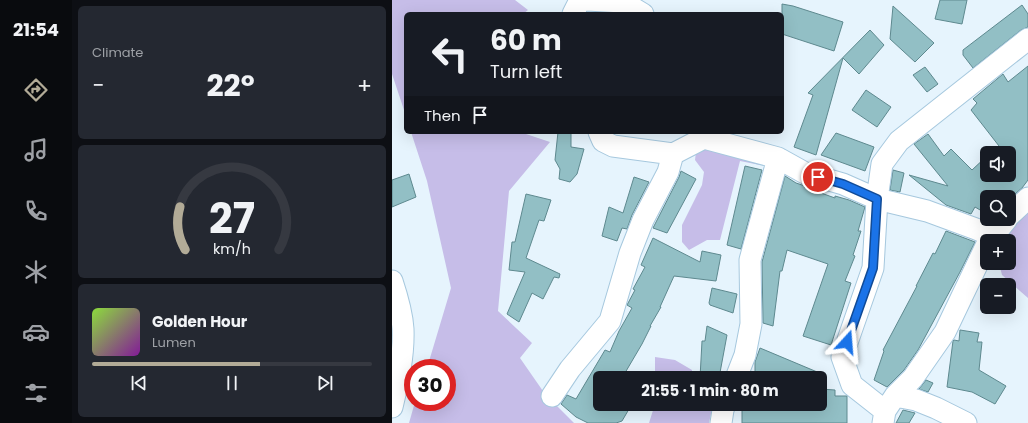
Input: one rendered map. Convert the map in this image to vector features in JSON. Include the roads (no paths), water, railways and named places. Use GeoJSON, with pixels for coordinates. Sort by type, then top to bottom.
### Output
{"type":"FeatureCollection","features":[{"type":"Feature","properties":{"kind":"street"},"geometry":{"type":"LineString","coordinates":[[574,12],[580,0]]}},
{"type":"Feature","properties":{"kind":"street"},"geometry":{"type":"LineString","coordinates":[[587,0],[623,2],[640,12]]}},
{"type":"Feature","properties":{"kind":"street"},"geometry":{"type":"LineString","coordinates":[[888,410],[852,385],[842,357],[873,268],[877,199],[882,164],[899,141],[1028,39]]}},
{"type":"Feature","properties":{"kind":"street"},"geometry":{"type":"LineString","coordinates":[[600,134],[603,141],[613,146],[673,154],[704,138],[778,158],[805,173],[843,184],[877,199],[928,212],[976,229],[981,234]]}},
{"type":"Feature","properties":{"kind":"street"},"geometry":{"type":"LineString","coordinates":[[552,396],[570,369],[610,321],[630,253],[643,220],[668,172],[673,154]]}},
{"type":"Feature","properties":{"kind":"street"},"geometry":{"type":"LineString","coordinates":[[739,371],[745,355],[751,324],[750,260],[778,158]]}},
{"type":"Feature","properties":{"kind":"street"},"geometry":{"type":"LineString","coordinates":[[1016,209],[1028,198]]}},
{"type":"Feature","properties":{"kind":"street"},"geometry":{"type":"LineString","coordinates":[[995,234],[1001,226]]}},
{"type":"Feature","properties":{"kind":"street"},"geometry":{"type":"LineString","coordinates":[[888,410],[913,378],[945,332],[980,260]]}},
{"type":"Feature","properties":{"kind":"street"},"geometry":{"type":"LineString","coordinates":[[392,281],[403,329],[401,357],[393,400]]}},
{"type":"Feature","properties":{"kind":"street"},"geometry":{"type":"LineString","coordinates":[[888,410],[916,400],[930,405],[966,423]]}},
{"type":"Feature","properties":{"kind":"street"},"geometry":{"type":"LineString","coordinates":[[721,423],[722,411]]}}]}
